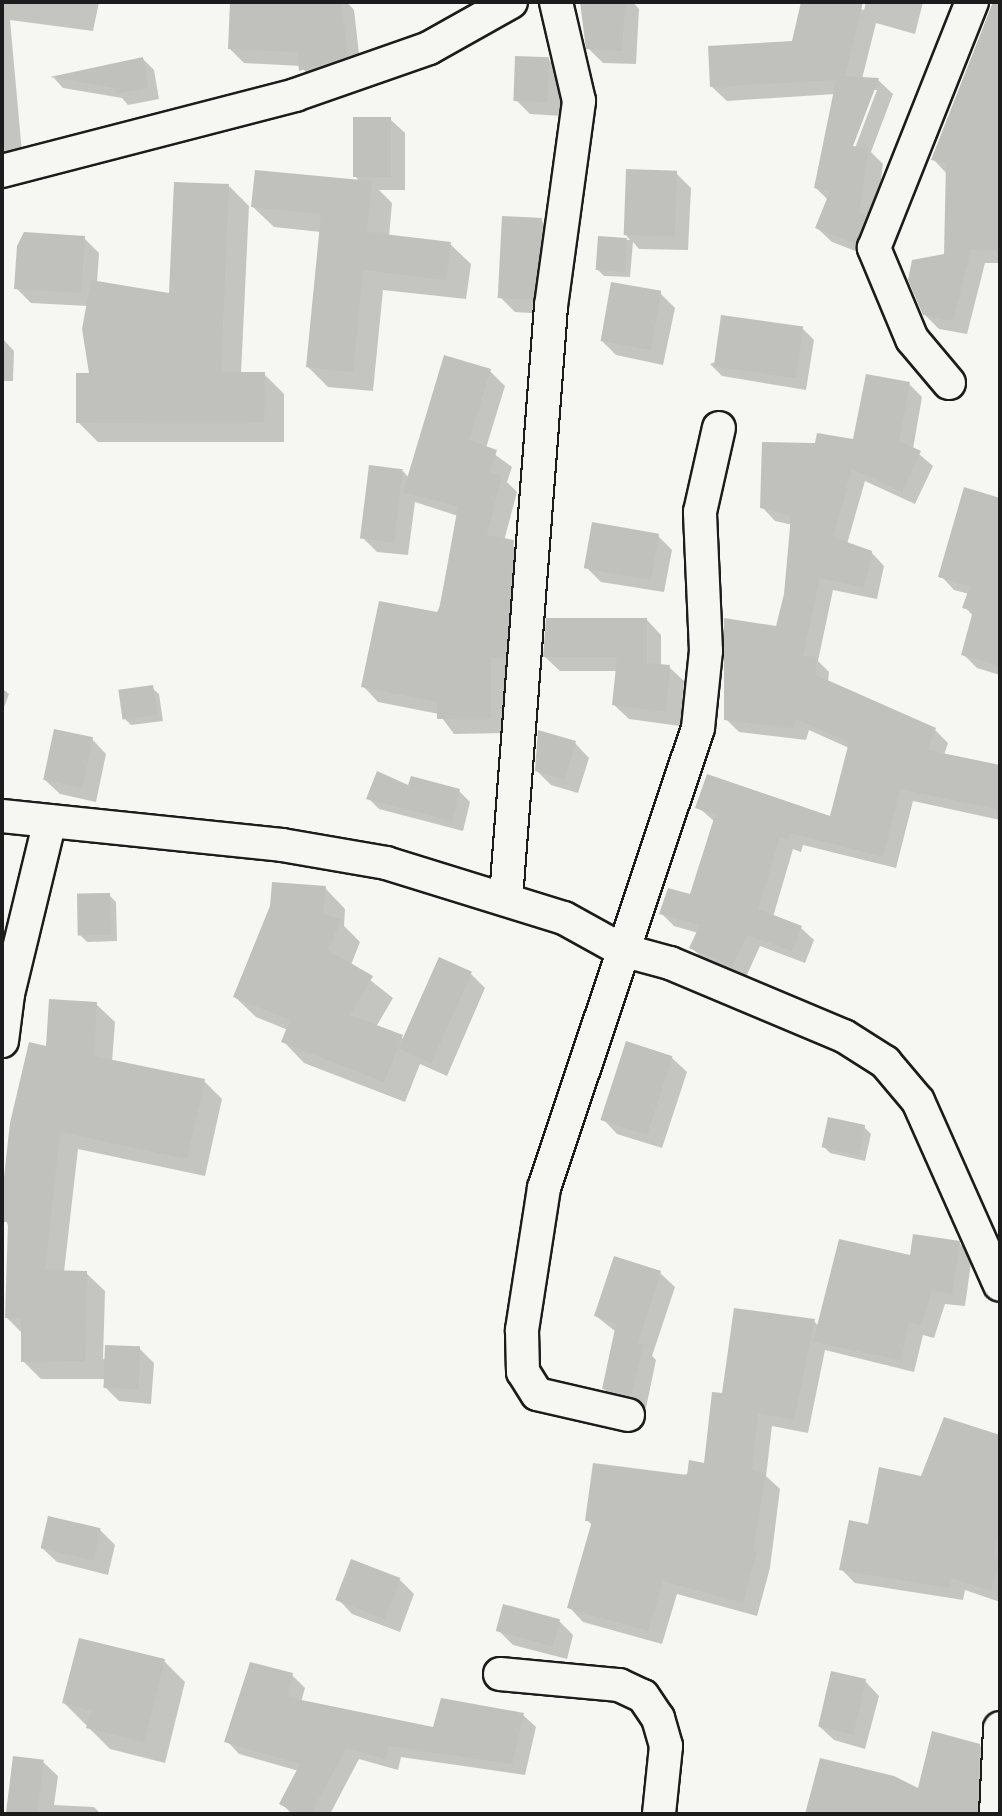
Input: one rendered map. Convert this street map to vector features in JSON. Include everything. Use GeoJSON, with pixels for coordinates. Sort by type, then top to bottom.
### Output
{"type":"FeatureCollection","features":[{"type":"Feature","properties":{"kind":"street"},"geometry":{"type":"LineString","coordinates":[[2,171],[295,95],[429,48],[511,2]]}},
{"type":"Feature","properties":{"kind":"street"},"geometry":{"type":"LineString","coordinates":[[506,898],[551,306],[579,101],[556,2]]}},
{"type":"Feature","properties":{"kind":"street"},"geometry":{"type":"LineString","coordinates":[[949,383],[912,339],[874,248],[972,2]]}},
{"type":"Feature","properties":{"kind":"street"},"geometry":{"type":"LineString","coordinates":[[628,1415],[537,1394],[523,1372],[522,1330],[544,1188],[698,728],[706,651],[700,512],[719,428]]}},
{"type":"Feature","properties":{"kind":"street"},"geometry":{"type":"LineString","coordinates":[[2,816],[282,845],[386,863],[564,918],[622,950],[670,963],[770,1002],[885,1062],[918,1101],[1000,1285]]}},
{"type":"Feature","properties":{"kind":"street"},"geometry":{"type":"LineString","coordinates":[[2,1041],[8,994],[50,821]]}},
{"type":"Feature","properties":{"kind":"street"},"geometry":{"type":"LineString","coordinates":[[500,1674],[619,1685],[643,1696],[658,1718],[666,1746],[659,1814]]}},
{"type":"Feature","properties":{"kind":"street"},"geometry":{"type":"LineString","coordinates":[[996,1814],[1000,1728]]}},
{"type":"Feature","properties":{"kind":"building"},"geometry":{"type":"Polygon","coordinates":[[[230,2],[341,2],[348,56],[299,71],[297,52],[228,49],[230,2]]]}},
{"type":"Feature","properties":{"kind":"building"},"geometry":{"type":"Polygon","coordinates":[[[580,2],[625,2],[622,51],[586,49],[580,2]]]}},
{"type":"Feature","properties":{"kind":"building"},"geometry":{"type":"Polygon","coordinates":[[[801,2],[863,2],[845,76],[879,78],[853,146],[869,148],[859,213],[866,216],[856,244],[815,228],[830,191],[814,188],[836,80],[710,87],[708,46],[792,41],[801,2]]]}},
{"type":"Feature","properties":{"kind":"building"},"geometry":{"type":"Polygon","coordinates":[[[993,2],[1000,2],[1000,251],[971,249],[953,321],[923,315],[908,280],[912,260],[944,254],[946,163],[931,160],[993,2]]]}},
{"type":"Feature","properties":{"kind":"building"},"geometry":{"type":"Polygon","coordinates":[[[515,56],[549,57],[547,102],[513,101],[515,56]]]}},
{"type":"Feature","properties":{"kind":"building"},"geometry":{"type":"Polygon","coordinates":[[[143,57],[148,88],[115,94],[114,88],[50,77],[143,57]]]}},
{"type":"Feature","properties":{"kind":"building"},"geometry":{"type":"Polygon","coordinates":[[[353,117],[391,117],[391,177],[353,177],[353,117]]]}},
{"type":"Feature","properties":{"kind":"building"},"geometry":{"type":"Polygon","coordinates":[[[626,169],[677,171],[675,237],[624,235],[626,169]]]}},
{"type":"Feature","properties":{"kind":"building"},"geometry":{"type":"Polygon","coordinates":[[[255,170],[372,181],[367,232],[451,242],[446,280],[363,270],[353,372],[306,367],[321,214],[251,207],[255,170]]]}},
{"type":"Feature","properties":{"kind":"building"},"geometry":{"type":"Polygon","coordinates":[[[174,182],[229,184],[221,372],[265,372],[264,422],[76,423],[76,373],[89,373],[82,329],[91,280],[169,293],[174,182]]]}},
{"type":"Feature","properties":{"kind":"building"},"geometry":{"type":"Polygon","coordinates":[[[502,216],[542,218],[538,300],[498,298],[502,216]]]}},
{"type":"Feature","properties":{"kind":"building"},"geometry":{"type":"Polygon","coordinates":[[[24,232],[85,236],[81,293],[14,289],[17,246],[24,232]]]}},
{"type":"Feature","properties":{"kind":"building"},"geometry":{"type":"Polygon","coordinates":[[[598,236],[627,238],[625,272],[596,270],[598,236]]]}},
{"type":"Feature","properties":{"kind":"building"},"geometry":{"type":"Polygon","coordinates":[[[611,282],[661,291],[651,350],[601,341],[611,282]]]}},
{"type":"Feature","properties":{"kind":"building"},"geometry":{"type":"Polygon","coordinates":[[[721,315],[803,327],[796,378],[714,366],[721,315]]]}},
{"type":"Feature","properties":{"kind":"building"},"geometry":{"type":"Polygon","coordinates":[[[444,355],[491,369],[469,440],[497,450],[490,472],[502,475],[487,535],[514,540],[505,658],[491,658],[491,718],[437,719],[437,702],[361,687],[379,601],[437,612],[440,606],[458,506],[403,492],[444,355]]]}},
{"type":"Feature","properties":{"kind":"building"},"geometry":{"type":"Polygon","coordinates":[[[866,374],[910,382],[899,441],[921,451],[902,492],[852,469],[833,537],[872,551],[864,587],[820,578],[803,656],[816,657],[816,675],[936,728],[928,750],[1000,765],[1000,810],[900,789],[883,857],[791,833],[788,840],[780,837],[758,909],[802,926],[792,951],[747,935],[732,967],[689,948],[700,925],[659,914],[668,888],[690,894],[715,815],[695,808],[707,774],[830,816],[849,742],[796,719],[793,728],[724,720],[724,618],[776,626],[784,594],[791,516],[760,508],[762,442],[815,443],[817,433],[853,439],[866,374]]]}},
{"type":"Feature","properties":{"kind":"building"},"geometry":{"type":"Polygon","coordinates":[[[369,465],[403,469],[394,543],[360,538],[369,465]]]}},
{"type":"Feature","properties":{"kind":"building"},"geometry":{"type":"Polygon","coordinates":[[[964,487],[1000,498],[1000,666],[961,655],[973,611],[962,608],[970,586],[938,577],[964,487]]]}},
{"type":"Feature","properties":{"kind":"building"},"geometry":{"type":"Polygon","coordinates":[[[592,522],[659,534],[651,580],[584,568],[592,522]]]}},
{"type":"Feature","properties":{"kind":"building"},"geometry":{"type":"Polygon","coordinates":[[[546,618],[647,618],[647,663],[670,665],[666,712],[612,705],[617,657],[543,657],[546,618]]]}},
{"type":"Feature","properties":{"kind":"building"},"geometry":{"type":"Polygon","coordinates":[[[153,685],[157,715],[123,720],[118,690],[153,685]]]}},
{"type":"Feature","properties":{"kind":"building"},"geometry":{"type":"Polygon","coordinates":[[[54,729],[93,737],[82,788],[43,780],[54,729]]]}},
{"type":"Feature","properties":{"kind":"building"},"geometry":{"type":"Polygon","coordinates":[[[538,730],[576,741],[564,780],[535,771],[538,730]]]}},
{"type":"Feature","properties":{"kind":"building"},"geometry":{"type":"Polygon","coordinates":[[[377,771],[408,785],[411,776],[460,789],[452,821],[366,799],[377,771]]]}},
{"type":"Feature","properties":{"kind":"building"},"geometry":{"type":"Polygon","coordinates":[[[272,882],[326,886],[323,913],[341,920],[328,950],[373,976],[350,1015],[403,1035],[384,1082],[281,1042],[290,1020],[233,997],[270,906],[272,882]]]}},
{"type":"Feature","properties":{"kind":"building"},"geometry":{"type":"Polygon","coordinates":[[[110,893],[111,935],[78,936],[77,894],[110,893]]]}},
{"type":"Feature","properties":{"kind":"building"},"geometry":{"type":"Polygon","coordinates":[[[439,957],[472,972],[431,1063],[398,1048],[439,957]]]}},
{"type":"Feature","properties":{"kind":"building"},"geometry":{"type":"Polygon","coordinates":[[[49,999],[97,1002],[94,1056],[205,1079],[187,1159],[60,1132],[45,1270],[87,1271],[85,1361],[21,1362],[21,1319],[5,1318],[8,1222],[2,1222],[2,1195],[10,1123],[29,1042],[46,1046],[49,999]]]}},
{"type":"Feature","properties":{"kind":"building"},"geometry":{"type":"Polygon","coordinates":[[[626,1041],[673,1056],[647,1135],[600,1120],[626,1041]]]}},
{"type":"Feature","properties":{"kind":"building"},"geometry":{"type":"Polygon","coordinates":[[[828,1117],[865,1125],[859,1155],[822,1147],[828,1117]]]}},
{"type":"Feature","properties":{"kind":"building"},"geometry":{"type":"Polygon","coordinates":[[[913,1234],[960,1241],[952,1294],[932,1291],[921,1326],[909,1322],[901,1360],[813,1342],[839,1239],[910,1255],[913,1234]]]}},
{"type":"Feature","properties":{"kind":"building"},"geometry":{"type":"Polygon","coordinates":[[[614,1256],[661,1271],[638,1343],[643,1344],[632,1394],[602,1389],[616,1324],[594,1316],[614,1256]]]}},
{"type":"Feature","properties":{"kind":"building"},"geometry":{"type":"Polygon","coordinates":[[[734,1308],[815,1319],[794,1420],[758,1413],[752,1471],[766,1473],[753,1551],[757,1552],[743,1603],[663,1581],[648,1631],[567,1608],[592,1521],[585,1521],[593,1463],[687,1475],[689,1460],[704,1463],[712,1392],[722,1393],[734,1308]]]}},
{"type":"Feature","properties":{"kind":"building"},"geometry":{"type":"Polygon","coordinates":[[[105,1345],[140,1346],[138,1389],[103,1388],[105,1345]]]}},
{"type":"Feature","properties":{"kind":"building"},"geometry":{"type":"Polygon","coordinates":[[[944,1417],[1000,1435],[1000,1525],[994,1554],[1000,1562],[991,1591],[952,1578],[950,1588],[839,1570],[849,1520],[868,1524],[879,1467],[921,1476],[944,1417]]]}},
{"type":"Feature","properties":{"kind":"building"},"geometry":{"type":"Polygon","coordinates":[[[48,1516],[101,1528],[93,1560],[41,1548],[48,1516]]]}},
{"type":"Feature","properties":{"kind":"building"},"geometry":{"type":"Polygon","coordinates":[[[351,1559],[400,1578],[385,1619],[335,1600],[351,1559]]]}},
{"type":"Feature","properties":{"kind":"building"},"geometry":{"type":"Polygon","coordinates":[[[503,1604],[560,1619],[553,1646],[496,1631],[503,1604]]]}},
{"type":"Feature","properties":{"kind":"building"},"geometry":{"type":"Polygon","coordinates":[[[79,1638],[165,1659],[144,1742],[86,1728],[91,1711],[62,1703],[79,1638]]]}},
{"type":"Feature","properties":{"kind":"building"},"geometry":{"type":"Polygon","coordinates":[[[250,1662],[293,1673],[287,1697],[433,1727],[441,1698],[524,1713],[512,1764],[389,1746],[385,1759],[346,1748],[311,1814],[298,1814],[279,1804],[300,1764],[224,1742],[250,1662]]]}},
{"type":"Feature","properties":{"kind":"building"},"geometry":{"type":"Polygon","coordinates":[[[831,1671],[866,1679],[853,1735],[818,1727],[831,1671]]]}},
{"type":"Feature","properties":{"kind":"building"},"geometry":{"type":"Polygon","coordinates":[[[932,1731],[980,1744],[977,1814],[805,1814],[820,1758],[894,1776],[918,1788],[932,1731]]]}},
{"type":"Feature","properties":{"kind":"building"},"geometry":{"type":"Polygon","coordinates":[[[13,1756],[44,1760],[37,1814],[6,1814],[13,1756]]]}}]}
